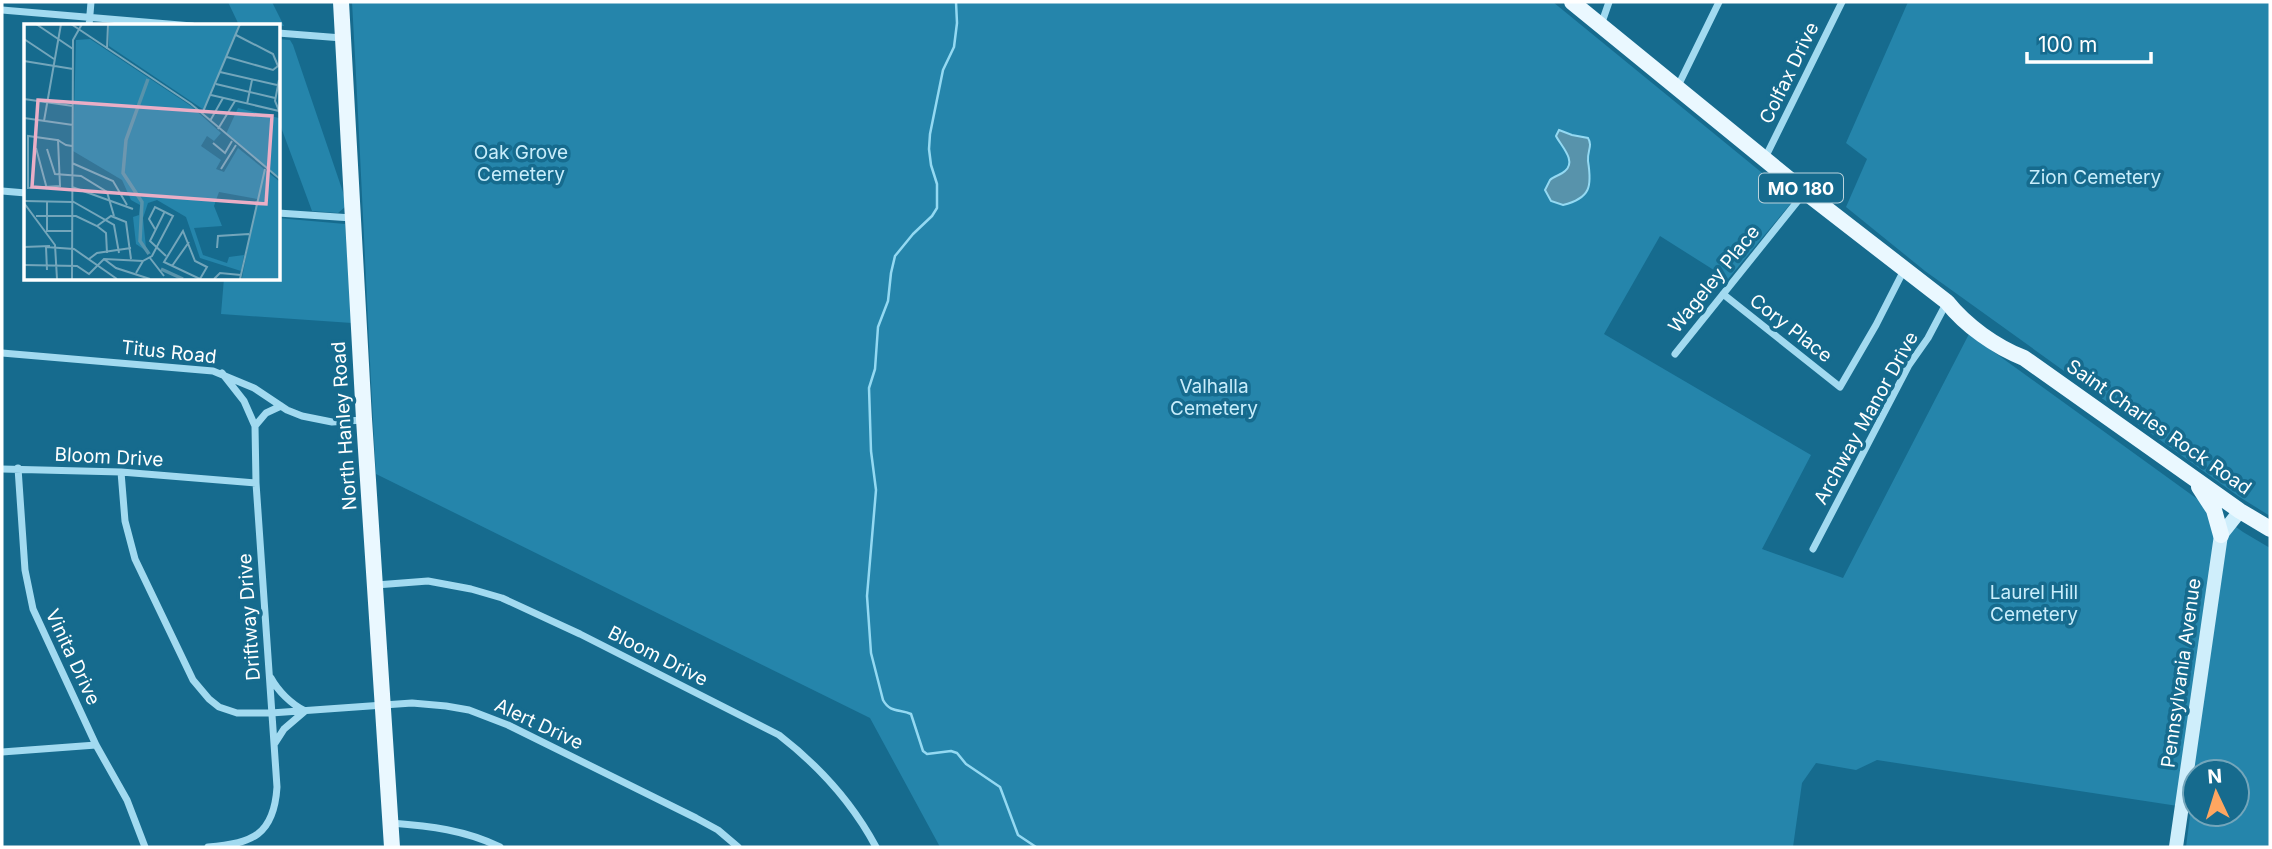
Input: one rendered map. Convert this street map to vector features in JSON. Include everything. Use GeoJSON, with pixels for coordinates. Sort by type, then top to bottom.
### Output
{"type":"FeatureCollection","features":[{"type":"Feature","properties":{"kind":"main road","name":"North Hanley Road"},"geometry":{"type":"LineString","coordinates":[[341,2],[364,419],[392,847]]}},
{"type":"Feature","properties":{"kind":"main road","name":"Saint Charles Rock Road"},"geometry":{"type":"LineString","coordinates":[[1572,2],[1805,192],[1947,302],[1963,306],[2011,341],[2024,358],[2240,511],[2270,529]]}},
{"type":"Feature","properties":{"kind":"main road"},"geometry":{"type":"LineString","coordinates":[[2194,479],[2214,510],[2221,535]]}},
{"type":"Feature","properties":{"kind":"street"},"geometry":{"type":"LineString","coordinates":[[89,22],[91,2]]}},
{"type":"Feature","properties":{"kind":"street"},"geometry":{"type":"LineString","coordinates":[[1601,25],[1609,2]]}},
{"type":"Feature","properties":{"kind":"street"},"geometry":{"type":"LineString","coordinates":[[1678,86],[1719,2]]}},
{"type":"Feature","properties":{"kind":"street","name":"Colfax Drive"},"geometry":{"type":"LineString","coordinates":[[1765,158],[1842,2]]}},
{"type":"Feature","properties":{"kind":"street"},"geometry":{"type":"LineString","coordinates":[[2,10],[89,22],[140,24]]}},
{"type":"Feature","properties":{"kind":"street"},"geometry":{"type":"LineString","coordinates":[[280,33],[343,38]]}},
{"type":"Feature","properties":{"kind":"street"},"geometry":{"type":"LineString","coordinates":[[2,191],[24,193]]}},
{"type":"Feature","properties":{"kind":"street","name":"Wageley Place"},"geometry":{"type":"LineString","coordinates":[[1675,354],[1805,192]]}},
{"type":"Feature","properties":{"kind":"street"},"geometry":{"type":"LineString","coordinates":[[280,212],[352,218]]}},
{"type":"Feature","properties":{"kind":"street","name":"Cory Place"},"geometry":{"type":"LineString","coordinates":[[1723,294],[1840,387],[1904,269]]}},
{"type":"Feature","properties":{"kind":"street","name":"Archway Manor Drive"},"geometry":{"type":"LineString","coordinates":[[1813,549],[1909,365],[1928,338],[1947,302]]}},
{"type":"Feature","properties":{"kind":"street","name":"Titus Road"},"geometry":{"type":"LineString","coordinates":[[2,353],[201,369],[222,373],[254,388],[281,406],[319,421],[364,419]]}},
{"type":"Feature","properties":{"kind":"street","name":"Driftway Drive"},"geometry":{"type":"LineString","coordinates":[[208,847],[244,842],[258,835],[269,821],[275,806],[274,745],[256,483],[255,426],[244,401],[222,373]]}},
{"type":"Feature","properties":{"kind":"street"},"geometry":{"type":"LineString","coordinates":[[255,426],[266,413],[281,406]]}},
{"type":"Feature","properties":{"kind":"street","name":"Vinita Drive"},"geometry":{"type":"LineString","coordinates":[[18,468],[29,596],[96,745],[127,800],[145,847]]}},
{"type":"Feature","properties":{"kind":"street","name":"Bloom Drive"},"geometry":{"type":"LineString","coordinates":[[2,469],[121,472],[256,483]]}},
{"type":"Feature","properties":{"kind":"street","name":"Alert Drive"},"geometry":{"type":"LineString","coordinates":[[121,472],[125,521],[135,559],[193,680],[219,707],[237,713],[432,704],[470,710],[492,718],[696,818],[718,830],[738,847]]}},
{"type":"Feature","properties":{"kind":"street"},"geometry":{"type":"LineString","coordinates":[[2221,535],[2240,511]]}},
{"type":"Feature","properties":{"kind":"street","name":"Pennsylvania Avenue"},"geometry":{"type":"LineString","coordinates":[[2176,847],[2221,535]]}},
{"type":"Feature","properties":{"kind":"street","name":"Bloom Drive"},"geometry":{"type":"LineString","coordinates":[[376,584],[428,582],[471,589],[502,598],[779,735],[844,795],[876,847]]}},
{"type":"Feature","properties":{"kind":"street"},"geometry":{"type":"LineString","coordinates":[[269,671],[272,681],[280,691],[305,711],[284,729],[274,745]]}},
{"type":"Feature","properties":{"kind":"street"},"geometry":{"type":"LineString","coordinates":[[2,752],[96,745]]}},
{"type":"Feature","properties":{"kind":"street"},"geometry":{"type":"LineString","coordinates":[[391,823],[453,830],[477,836],[500,847]]}},
{"type":"Feature","properties":{"kind":"green space"},"geometry":{"type":"Polygon","coordinates":[[[228,2],[272,2],[284,26],[280,24],[238,23],[228,2]]]}},
{"type":"Feature","properties":{"kind":"green space","name":"Valhalla Cemetery"},"geometry":{"type":"Polygon","coordinates":[[[352,2],[1553,2],[1793,198],[1728,279],[1660,236],[1604,334],[1811,455],[1762,549],[1843,578],[1969,334],[2243,532],[2270,548],[2270,847],[2186,847],[2188,828],[2251,828],[2251,758],[2181,758],[2181,806],[1877,760],[1856,770],[1816,763],[1802,783],[1793,847],[940,847],[870,718],[376,474],[352,2]]]}},
{"type":"Feature","properties":{"kind":"green space","name":"Zion Cemetery"},"geometry":{"type":"Polygon","coordinates":[[[1908,2],[2270,2],[2270,516],[2238,496],[1925,271],[1846,207],[1867,159],[1846,143],[1908,2]]]}},
{"type":"Feature","properties":{"kind":"green space"},"geometry":{"type":"Polygon","coordinates":[[[280,39],[290,40],[293,45],[345,198],[345,207],[338,213],[312,211],[280,124],[280,39]]]}},
{"type":"Feature","properties":{"kind":"green space"},"geometry":{"type":"Polygon","coordinates":[[[280,218],[345,224],[352,323],[221,314],[224,280],[280,280],[280,218]]]}},
{"type":"Feature","properties":{"kind":"shaded area"},"geometry":{"type":"Polygon","coordinates":[[[1559,130],[1588,138],[1590,144],[1588,190],[1579,199],[1563,205],[1551,201],[1545,190],[1550,180],[1565,171],[1569,163],[1569,158],[1556,136],[1559,130]]]}},
{"type":"Feature","properties":{"kind":"waterway"},"geometry":{"type":"LineString","coordinates":[[956,2],[954,47],[943,70],[930,134],[929,149],[937,184],[937,208],[895,256],[888,301],[878,327],[875,369],[869,388],[871,451],[876,490],[867,596],[871,653],[883,700],[892,709],[911,714],[923,751],[927,754],[951,751],[957,753],[966,764],[1000,787],[1018,835],[1036,847]]}},
{"type":"Feature","properties":{"kind":"park label","name":"Oak Grove Cemetery"},"geometry":{"type":"Point","coordinates":[521,163]}},
{"type":"Feature","properties":{"kind":"park label","name":"Laurel Hill Cemetery"},"geometry":{"type":"Point","coordinates":[2034,603]}}]}
